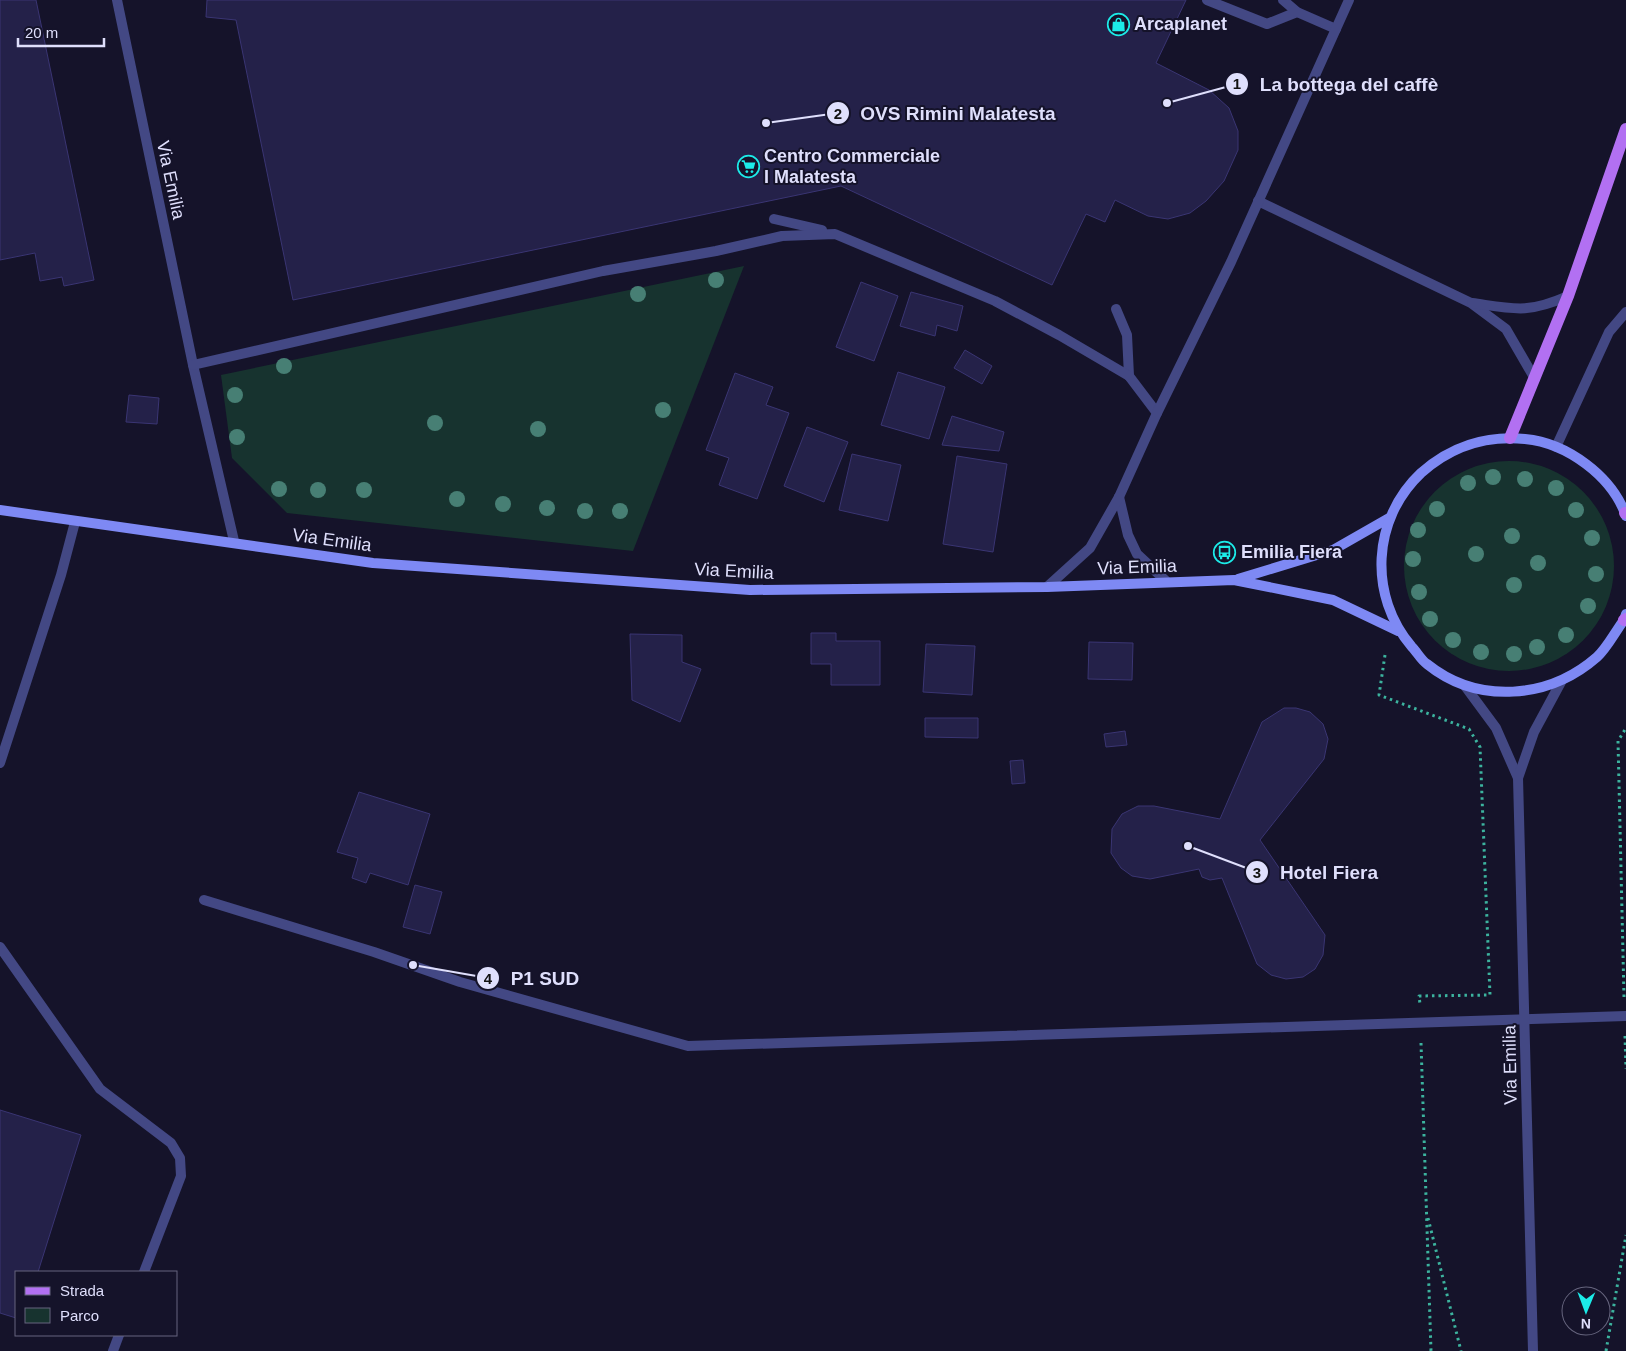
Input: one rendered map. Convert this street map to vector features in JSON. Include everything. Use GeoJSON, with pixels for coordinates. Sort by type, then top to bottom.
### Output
{"type":"FeatureCollection","features":[{"type":"Feature","properties":{"kind":"main road"},"geometry":{"type":"LineString","coordinates":[[1510,438],[1568,296],[1626,130]]}},
{"type":"Feature","properties":{"kind":"main road"},"geometry":{"type":"LineString","coordinates":[[1625,617],[1598,656],[1561,682],[1530,691],[1514,692],[1497,692],[1465,686],[1427,664],[1398,631],[1384,595],[1380,556],[1389,518],[1408,485],[1437,459],[1472,443],[1510,438],[1534,440],[1556,447],[1585,463],[1608,485],[1626,514]]}},
{"type":"Feature","properties":{"kind":"main road","name":"Via Emilia"},"geometry":{"type":"LineString","coordinates":[[0,510],[373,563],[750,590],[1047,587],[1166,581],[1234,580],[1333,600],[1398,631]]}},
{"type":"Feature","properties":{"kind":"main road","name":"Via Emilia"},"geometry":{"type":"LineString","coordinates":[[1234,580],[1333,550],[1389,518]]}},
{"type":"Feature","properties":{"kind":"lane","name":"Via Emilia"},"geometry":{"type":"LineString","coordinates":[[117,0],[193,365],[234,542]]}},
{"type":"Feature","properties":{"kind":"lane"},"geometry":{"type":"LineString","coordinates":[[1207,0],[1267,24],[1297,12]]}},
{"type":"Feature","properties":{"kind":"lane"},"geometry":{"type":"LineString","coordinates":[[1283,0],[1297,12],[1336,28]]}},
{"type":"Feature","properties":{"kind":"lane"},"geometry":{"type":"LineString","coordinates":[[1047,587],[1090,548],[1119,498],[1157,413],[1231,262],[1349,0]]}},
{"type":"Feature","properties":{"kind":"lane"},"geometry":{"type":"LineString","coordinates":[[1258,201],[1471,303],[1506,329],[1535,379]]}},
{"type":"Feature","properties":{"kind":"lane"},"geometry":{"type":"LineString","coordinates":[[774,219],[835,234],[995,301],[1130,376],[1157,413]]}},
{"type":"Feature","properties":{"kind":"lane"},"geometry":{"type":"LineString","coordinates":[[193,365],[604,271],[716,251],[782,236],[835,234]]}},
{"type":"Feature","properties":{"kind":"lane"},"geometry":{"type":"LineString","coordinates":[[1471,303],[1522,310],[1543,307],[1568,296]]}},
{"type":"Feature","properties":{"kind":"lane"},"geometry":{"type":"LineString","coordinates":[[1116,310],[1127,335],[1130,376]]}},
{"type":"Feature","properties":{"kind":"lane"},"geometry":{"type":"LineString","coordinates":[[1556,447],[1609,332],[1626,312]]}},
{"type":"Feature","properties":{"kind":"lane"},"geometry":{"type":"LineString","coordinates":[[1119,498],[1128,536],[1137,554],[1166,581]]}},
{"type":"Feature","properties":{"kind":"lane"},"geometry":{"type":"LineString","coordinates":[[0,763],[61,575],[75,522]]}},
{"type":"Feature","properties":{"kind":"lane","name":"Via Emilia"},"geometry":{"type":"LineString","coordinates":[[1534,1351],[1518,778],[1534,732],[1561,682]]}},
{"type":"Feature","properties":{"kind":"lane","name":"Via Emilia"},"geometry":{"type":"LineString","coordinates":[[1465,686],[1496,728],[1518,778]]}},
{"type":"Feature","properties":{"kind":"lane"},"geometry":{"type":"LineString","coordinates":[[204,900],[374,952],[460,982],[688,1046],[1625,1016]]}},
{"type":"Feature","properties":{"kind":"lane"},"geometry":{"type":"LineString","coordinates":[[0,948],[100,1089],[171,1143],[180,1158],[181,1176],[144,1271]]}},
{"type":"Feature","properties":{"kind":"lane"},"geometry":{"type":"LineString","coordinates":[[113,1351],[119,1336]]}},
{"type":"Feature","properties":{"kind":"path"},"geometry":{"type":"LineString","coordinates":[[1385,655],[1379,695],[1469,729],[1480,747],[1490,995],[1419,996],[1431,1351]]}},
{"type":"Feature","properties":{"kind":"path"},"geometry":{"type":"LineString","coordinates":[[1626,728],[1618,741],[1626,1069]]}},
{"type":"Feature","properties":{"kind":"path"},"geometry":{"type":"LineString","coordinates":[[1426,1210],[1460,1351]]}},
{"type":"Feature","properties":{"kind":"path"},"geometry":{"type":"LineString","coordinates":[[1606,1351],[1626,1236]]}},
{"type":"Feature","properties":{"kind":"green space"},"geometry":{"type":"Polygon","coordinates":[[[744,266],[633,551],[287,513],[232,458],[221,375],[744,266]]]}},
{"type":"Feature","properties":{"kind":"green space"},"geometry":{"type":"Polygon","coordinates":[[[1499,461],[1519,461],[1540,465],[1559,473],[1576,485],[1590,499],[1602,516],[1610,535],[1614,566],[1610,597],[1602,616],[1590,633],[1576,647],[1559,659],[1540,667],[1519,671],[1499,671],[1478,667],[1459,659],[1442,647],[1428,633],[1416,616],[1408,597],[1404,576],[1404,556],[1408,535],[1416,516],[1428,499],[1442,485],[1459,473],[1478,465],[1499,461]]]}},
{"type":"Feature","properties":{"kind":"building"},"geometry":{"type":"Polygon","coordinates":[[[0,0],[36,0],[94,280],[64,286],[62,277],[40,281],[35,253],[0,260],[0,0]]]}},
{"type":"Feature","properties":{"kind":"building","name":"Centro Commerciale I Malatesta"},"geometry":{"type":"Polygon","coordinates":[[[207,0],[1186,0],[1156,63],[1209,90],[1229,108],[1238,131],[1238,150],[1224,181],[1206,201],[1190,213],[1168,219],[1148,216],[1115,200],[1105,222],[1086,214],[1052,285],[841,186],[293,300],[236,20],[206,17],[207,0]]]}},
{"type":"Feature","properties":{"kind":"building"},"geometry":{"type":"Polygon","coordinates":[[[861,282],[898,296],[874,361],[836,347],[861,282]]]}},
{"type":"Feature","properties":{"kind":"building"},"geometry":{"type":"Polygon","coordinates":[[[911,292],[963,306],[957,331],[937,325],[935,336],[900,326],[911,292]]]}},
{"type":"Feature","properties":{"kind":"building"},"geometry":{"type":"Polygon","coordinates":[[[965,350],[992,366],[982,384],[954,368],[965,350]]]}},
{"type":"Feature","properties":{"kind":"building"},"geometry":{"type":"Polygon","coordinates":[[[898,372],[945,387],[929,439],[881,425],[898,372]]]}},
{"type":"Feature","properties":{"kind":"building"},"geometry":{"type":"Polygon","coordinates":[[[735,373],[773,387],[766,405],[789,413],[757,499],[719,485],[729,458],[706,450],[735,373]]]}},
{"type":"Feature","properties":{"kind":"building"},"geometry":{"type":"Polygon","coordinates":[[[129,395],[159,398],[157,424],[126,422],[129,395]]]}},
{"type":"Feature","properties":{"kind":"building"},"geometry":{"type":"Polygon","coordinates":[[[952,416],[1004,432],[999,451],[942,445],[952,416]]]}},
{"type":"Feature","properties":{"kind":"building"},"geometry":{"type":"Polygon","coordinates":[[[807,427],[848,442],[824,502],[784,486],[807,427]]]}},
{"type":"Feature","properties":{"kind":"building"},"geometry":{"type":"Polygon","coordinates":[[[852,454],[901,465],[888,521],[839,510],[852,454]]]}},
{"type":"Feature","properties":{"kind":"building"},"geometry":{"type":"Polygon","coordinates":[[[957,456],[1007,464],[993,552],[943,544],[957,456]]]}},
{"type":"Feature","properties":{"kind":"building"},"geometry":{"type":"Polygon","coordinates":[[[811,633],[836,633],[836,641],[880,641],[880,685],[831,685],[831,664],[811,664],[811,633]]]}},
{"type":"Feature","properties":{"kind":"building"},"geometry":{"type":"Polygon","coordinates":[[[630,634],[682,635],[682,662],[701,669],[680,722],[632,700],[630,634]]]}},
{"type":"Feature","properties":{"kind":"building"},"geometry":{"type":"Polygon","coordinates":[[[1089,642],[1133,643],[1132,680],[1088,679],[1089,642]]]}},
{"type":"Feature","properties":{"kind":"building"},"geometry":{"type":"Polygon","coordinates":[[[926,644],[975,646],[972,695],[923,692],[926,644]]]}},
{"type":"Feature","properties":{"kind":"building"},"geometry":{"type":"Polygon","coordinates":[[[1284,708],[1296,708],[1310,712],[1323,724],[1328,739],[1324,759],[1260,840],[1325,935],[1323,955],[1315,969],[1303,977],[1286,979],[1271,975],[1257,964],[1222,878],[1210,880],[1202,877],[1199,869],[1150,879],[1132,876],[1121,868],[1111,853],[1112,829],[1122,814],[1138,806],[1154,806],[1220,819],[1262,722],[1284,708]]]}},
{"type":"Feature","properties":{"kind":"building"},"geometry":{"type":"Polygon","coordinates":[[[925,718],[978,718],[978,738],[925,737],[925,718]]]}},
{"type":"Feature","properties":{"kind":"building"},"geometry":{"type":"Polygon","coordinates":[[[1125,731],[1127,745],[1106,747],[1104,734],[1125,731]]]}},
{"type":"Feature","properties":{"kind":"building"},"geometry":{"type":"Polygon","coordinates":[[[1023,760],[1025,783],[1012,784],[1010,761],[1023,760]]]}},
{"type":"Feature","properties":{"kind":"building"},"geometry":{"type":"Polygon","coordinates":[[[359,792],[430,814],[408,885],[370,873],[366,883],[352,878],[358,858],[337,852],[359,792]]]}},
{"type":"Feature","properties":{"kind":"building"},"geometry":{"type":"Polygon","coordinates":[[[415,885],[442,892],[430,934],[403,927],[415,885]]]}},
{"type":"Feature","properties":{"kind":"building"},"geometry":{"type":"Polygon","coordinates":[[[0,1110],[81,1135],[38,1271],[15,1271],[15,1318],[0,1313],[0,1110]]]}},
{"type":"Feature","properties":{"kind":"place","name":"Arcaplanet"},"geometry":{"type":"Point","coordinates":[1118,24]}},
{"type":"Feature","properties":{"kind":"place","name":"La bottega del caffè"},"geometry":{"type":"Point","coordinates":[1167,103]}},
{"type":"Feature","properties":{"kind":"place","name":"OVS Rimini Malatesta"},"geometry":{"type":"Point","coordinates":[766,123]}},
{"type":"Feature","properties":{"kind":"place","name":"Centro Commerciale I Malatesta"},"geometry":{"type":"Point","coordinates":[748,166]}},
{"type":"Feature","properties":{"kind":"place","name":"Emilia Fiera"},"geometry":{"type":"Point","coordinates":[1225,552]}},
{"type":"Feature","properties":{"kind":"place","name":"Hotel Fiera"},"geometry":{"type":"Point","coordinates":[1188,846]}},
{"type":"Feature","properties":{"kind":"place","name":"P1 SUD"},"geometry":{"type":"Point","coordinates":[413,965]}}]}
